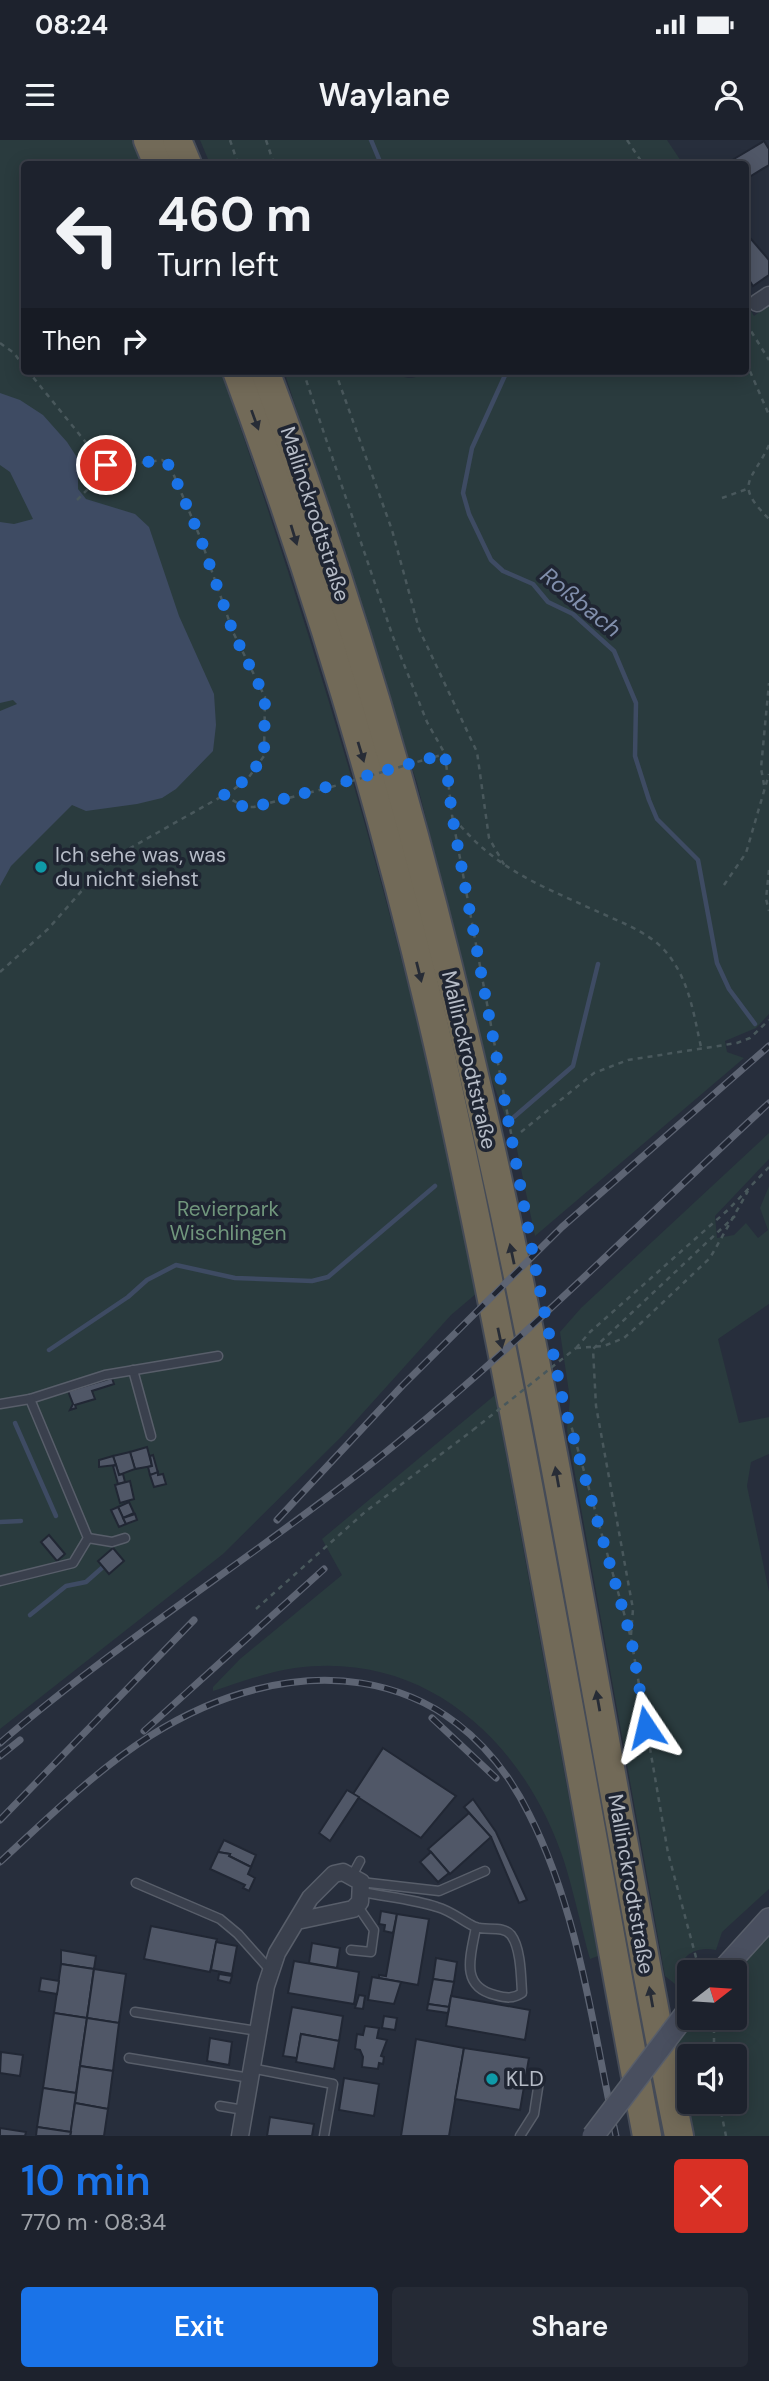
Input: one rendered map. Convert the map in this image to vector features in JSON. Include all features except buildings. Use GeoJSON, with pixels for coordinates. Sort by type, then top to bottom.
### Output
{"type":"FeatureCollection","features":[{"type":"Feature","properties":{"kind":"highway"},"geometry":{"type":"LineString","coordinates":[[148,140],[157,161]]}},
{"type":"Feature","properties":{"kind":"highway"},"geometry":{"type":"LineString","coordinates":[[177,140],[186,161]]}},
{"type":"Feature","properties":{"kind":"highway","name":"Mallinckrodtstraße"},"geometry":{"type":"LineString","coordinates":[[238,375],[274,470],[366,767],[445,1075],[530,1485],[648,2136]]}},
{"type":"Feature","properties":{"kind":"highway","name":"Mallinckrodtstraße"},"geometry":{"type":"LineString","coordinates":[[267,375],[300,462],[393,762],[472,1066],[553,1452],[678,2136]]}},
{"type":"Feature","properties":{"kind":"street"},"geometry":{"type":"LineString","coordinates":[[240,2136],[258,2031],[271,1971],[278,1953],[310,1898],[334,1874],[343,1872],[359,1883],[353,1909],[297,1922]]}},
{"type":"Feature","properties":{"kind":"street"},"geometry":{"type":"LineString","coordinates":[[732,1960],[769,1919]]}},
{"type":"Feature","properties":{"kind":"street"},"geometry":{"type":"LineString","coordinates":[[593,2136],[677,2025]]}},
{"type":"Feature","properties":{"kind":"lane"},"geometry":{"type":"LineString","coordinates":[[0,1404],[30,1399],[105,1375],[218,1356]]}},
{"type":"Feature","properties":{"kind":"lane"},"geometry":{"type":"LineString","coordinates":[[133,1370],[151,1436]]}},
{"type":"Feature","properties":{"kind":"lane"},"geometry":{"type":"LineString","coordinates":[[30,1399],[88,1538]]}},
{"type":"Feature","properties":{"kind":"lane"},"geometry":{"type":"LineString","coordinates":[[88,1538],[112,1542],[125,1538]]}},
{"type":"Feature","properties":{"kind":"lane"},"geometry":{"type":"LineString","coordinates":[[0,1581],[73,1563],[88,1538]]}},
{"type":"Feature","properties":{"kind":"lane"},"geometry":{"type":"LineString","coordinates":[[359,1883],[439,1891],[485,1871]]}},
{"type":"Feature","properties":{"kind":"lane"},"geometry":{"type":"LineString","coordinates":[[136,1882],[220,1919],[238,1934],[271,1971]]}},
{"type":"Feature","properties":{"kind":"lane"},"geometry":{"type":"LineString","coordinates":[[359,1883],[437,1907],[460,1916],[476,1927],[505,1930],[512,1935],[521,1982],[522,1993],[518,1996],[512,1998],[486,1993],[472,1981],[468,1969],[476,1927]]}},
{"type":"Feature","properties":{"kind":"lane"},"geometry":{"type":"LineString","coordinates":[[351,1950],[370,1952],[374,1930],[359,1883]]}},
{"type":"Feature","properties":{"kind":"lane"},"geometry":{"type":"LineString","coordinates":[[135,2012],[258,2031]]}},
{"type":"Feature","properties":{"kind":"lane"},"geometry":{"type":"LineString","coordinates":[[129,2058],[333,2084],[324,2136]]}},
{"type":"Feature","properties":{"kind":"lane"},"geometry":{"type":"LineString","coordinates":[[520,2136],[534,2113],[540,2075]]}},
{"type":"Feature","properties":{"kind":"lane"},"geometry":{"type":"LineString","coordinates":[[220,2106],[244,2110]]}},
{"type":"Feature","properties":{"kind":"path"},"geometry":{"type":"LineString","coordinates":[[230,140],[237,161]]}},
{"type":"Feature","properties":{"kind":"path"},"geometry":{"type":"LineString","coordinates":[[266,140],[273,161]]}},
{"type":"Feature","properties":{"kind":"path"},"geometry":{"type":"LineString","coordinates":[[627,140],[641,161]]}},
{"type":"Feature","properties":{"kind":"path"},"geometry":{"type":"LineString","coordinates":[[749,328],[769,359]]}},
{"type":"Feature","properties":{"kind":"path"},"geometry":{"type":"LineString","coordinates":[[0,343],[14,353],[21,363]]}},
{"type":"Feature","properties":{"kind":"path"},"geometry":{"type":"LineString","coordinates":[[749,369],[769,415]]}},
{"type":"Feature","properties":{"kind":"path"},"geometry":{"type":"LineString","coordinates":[[0,972],[48,929],[109,860],[224,795],[249,777],[264,755],[265,697],[233,632],[200,537],[170,466],[162,460],[111,467],[106,465],[31,375]]}},
{"type":"Feature","properties":{"kind":"path"},"geometry":{"type":"LineString","coordinates":[[304,375],[393,637],[427,722],[445,754],[452,815],[513,1149]]}},
{"type":"Feature","properties":{"kind":"path"},"geometry":{"type":"LineString","coordinates":[[336,375],[392,530],[419,629],[477,752],[489,838],[506,868]]}},
{"type":"Feature","properties":{"kind":"path"},"geometry":{"type":"LineString","coordinates":[[769,445],[749,476],[747,489],[754,503],[769,519]]}},
{"type":"Feature","properties":{"kind":"path"},"geometry":{"type":"LineString","coordinates":[[77,500],[96,481],[106,465]]}},
{"type":"Feature","properties":{"kind":"path"},"geometry":{"type":"LineString","coordinates":[[722,498],[747,489]]}},
{"type":"Feature","properties":{"kind":"path"},"geometry":{"type":"LineString","coordinates":[[764,789],[761,768],[769,683]]}},
{"type":"Feature","properties":{"kind":"path"},"geometry":{"type":"LineString","coordinates":[[224,795],[244,807],[254,807],[445,754]]}},
{"type":"Feature","properties":{"kind":"path"},"geometry":{"type":"LineString","coordinates":[[724,885],[746,853],[756,827],[769,774]]}},
{"type":"Feature","properties":{"kind":"path"},"geometry":{"type":"LineString","coordinates":[[452,815],[475,845],[506,868],[641,931],[669,955],[687,986],[701,1047]]}},
{"type":"Feature","properties":{"kind":"path"},"geometry":{"type":"LineString","coordinates":[[769,870],[766,899],[769,911]]}},
{"type":"Feature","properties":{"kind":"path"},"geometry":{"type":"LineString","coordinates":[[521,1132],[594,1073],[628,1060],[701,1047],[717,1047],[750,1038],[769,1020]]}},
{"type":"Feature","properties":{"kind":"path"},"geometry":{"type":"LineString","coordinates":[[256,1609],[365,1512],[576,1348],[769,1167]]}},
{"type":"Feature","properties":{"kind":"path"},"geometry":{"type":"LineString","coordinates":[[576,1348],[593,1349],[624,1338],[710,1258],[749,1188]]}},
{"type":"Feature","properties":{"kind":"path"},"geometry":{"type":"LineString","coordinates":[[631,1638],[634,1609],[596,1406],[593,1349],[735,1216]]}},
{"type":"Feature","properties":{"kind":"path"},"geometry":{"type":"LineString","coordinates":[[555,1362],[558,1375]]}},
{"type":"Feature","properties":{"kind":"path"},"geometry":{"type":"LineString","coordinates":[[567,1412],[631,1638],[668,1853],[697,1960]]}},
{"type":"Feature","properties":{"kind":"path"},"geometry":{"type":"LineString","coordinates":[[721,2114],[726,2136]]}},
{"type":"Feature","properties":{"kind":"green space","name":"Revierpark Wischlingen"},"geometry":{"type":"Polygon","coordinates":[[[0,140],[132,140],[141,161],[21,161],[21,375],[222,375],[308,634],[386,901],[431,1081],[477,1293],[451,1315],[342,1436],[223,1554],[0,1729],[0,140]]]}},
{"type":"Feature","properties":{"kind":"green space"},"geometry":{"type":"Polygon","coordinates":[[[200,140],[667,140],[681,161],[209,161],[200,140]]]}},
{"type":"Feature","properties":{"kind":"green space"},"geometry":{"type":"Polygon","coordinates":[[[769,305],[769,1014],[756,1028],[725,1041],[727,1052],[744,1058],[535,1236],[516,1145],[491,1078],[417,783],[285,375],[749,375],[749,308],[754,316],[769,305]]]}},
{"type":"Feature","properties":{"kind":"green space"},"geometry":{"type":"Polygon","coordinates":[[[769,1133],[769,1159],[715,1216],[717,1238],[734,1235],[746,1223],[758,1238],[768,1230],[760,1208],[769,1186],[769,1304],[718,1339],[739,1423],[769,1417],[769,1454],[751,1462],[747,1486],[769,1592],[769,1889],[722,1932],[716,1950],[699,1950],[683,1960],[677,1960],[675,1984],[665,1976],[567,1430],[570,1399],[560,1332],[581,1308],[769,1133]]]}},
{"type":"Feature","properties":{"kind":"green space"},"geometry":{"type":"Polygon","coordinates":[[[495,1395],[598,1956],[590,1959],[564,1861],[547,1818],[524,1779],[497,1743],[464,1714],[428,1690],[387,1674],[343,1666],[295,1668],[213,1691],[213,1687],[240,1659],[342,1575],[322,1539],[495,1395]]]}},
{"type":"Feature","properties":{"kind":"green space"},"geometry":{"type":"Polygon","coordinates":[[[769,1919],[769,2136],[686,2136],[681,2114],[747,2114],[747,2044],[677,2044],[677,2096],[665,2042],[678,2030],[747,2030],[747,1960],[732,1960],[769,1919]]]}},
{"type":"Feature","properties":{"kind":"water"},"geometry":{"type":"Polygon","coordinates":[[[0,393],[20,400],[43,415],[67,442],[78,459],[78,489],[86,499],[135,514],[149,527],[179,616],[214,694],[216,725],[213,751],[176,789],[162,798],[137,804],[86,811],[72,805],[11,866],[0,886],[0,711],[17,704],[13,700],[0,703],[0,522],[14,524],[33,519],[10,472],[0,465],[0,393]]]}},
{"type":"Feature","properties":{"kind":"waterway","name":"Roßbach"},"geometry":{"type":"LineString","coordinates":[[371,140],[380,161]]}},
{"type":"Feature","properties":{"kind":"waterway","name":"Roßbach"},"geometry":{"type":"LineString","coordinates":[[505,375],[472,448],[463,493],[469,514],[491,560],[503,571],[533,584],[548,602],[573,614],[614,651],[636,703],[635,756],[649,800],[657,819],[698,860],[717,963],[729,989],[755,1024]]}},
{"type":"Feature","properties":{"kind":"waterway"},"geometry":{"type":"LineString","coordinates":[[514,1117],[573,1066],[598,964]]}},
{"type":"Feature","properties":{"kind":"waterway"},"geometry":{"type":"LineString","coordinates":[[49,1350],[128,1297],[147,1280],[176,1265],[235,1278],[312,1281],[328,1277],[435,1186]]}},
{"type":"Feature","properties":{"kind":"waterway"},"geometry":{"type":"LineString","coordinates":[[15,1423],[56,1516]]}},
{"type":"Feature","properties":{"kind":"waterway"},"geometry":{"type":"LineString","coordinates":[[0,1522],[21,1521]]}},
{"type":"Feature","properties":{"kind":"waterway"},"geometry":{"type":"LineString","coordinates":[[30,1615],[66,1586],[86,1582],[103,1567]]}},
{"type":"Feature","properties":{"kind":"railway"},"geometry":{"type":"LineString","coordinates":[[277,1520],[402,1386],[562,1227],[769,1046]]}},
{"type":"Feature","properties":{"kind":"railway"},"geometry":{"type":"LineString","coordinates":[[0,1743],[93,1668],[381,1456],[530,1328],[769,1103]]}},
{"type":"Feature","properties":{"kind":"railway"},"geometry":{"type":"LineString","coordinates":[[144,1731],[324,1569]]}},
{"type":"Feature","properties":{"kind":"railway"},"geometry":{"type":"LineString","coordinates":[[0,1820],[194,1620]]}},
{"type":"Feature","properties":{"kind":"railway"},"geometry":{"type":"LineString","coordinates":[[0,1862],[110,1764],[150,1736],[202,1708],[256,1689],[310,1681],[362,1683],[411,1697],[456,1723],[496,1762],[529,1814],[546,1852],[572,1931],[592,2013],[616,2136]]}},
{"type":"Feature","properties":{"kind":"railway"},"geometry":{"type":"LineString","coordinates":[[432,1718],[496,1778]]}},
{"type":"Feature","properties":{"kind":"railway"},"geometry":{"type":"LineString","coordinates":[[0,1756],[20,1740]]}},
{"type":"Feature","properties":{"kind":"place","name":"Ich sehe was, was du nicht siehst"},"geometry":{"type":"Point","coordinates":[41,867]}},
{"type":"Feature","properties":{"kind":"place","name":"KLD"},"geometry":{"type":"Point","coordinates":[492,2079]}},
{"type":"Feature","properties":{"kind":"route"},"geometry":{"type":"LineString","coordinates":[[106,465],[111,467],[162,460],[170,466],[200,537],[233,632],[265,697],[264,755],[249,777],[224,795],[244,807],[254,807],[445,754],[452,815],[530,1245],[563,1401],[582,1459],[631,1638],[646,1727]]}}]}
